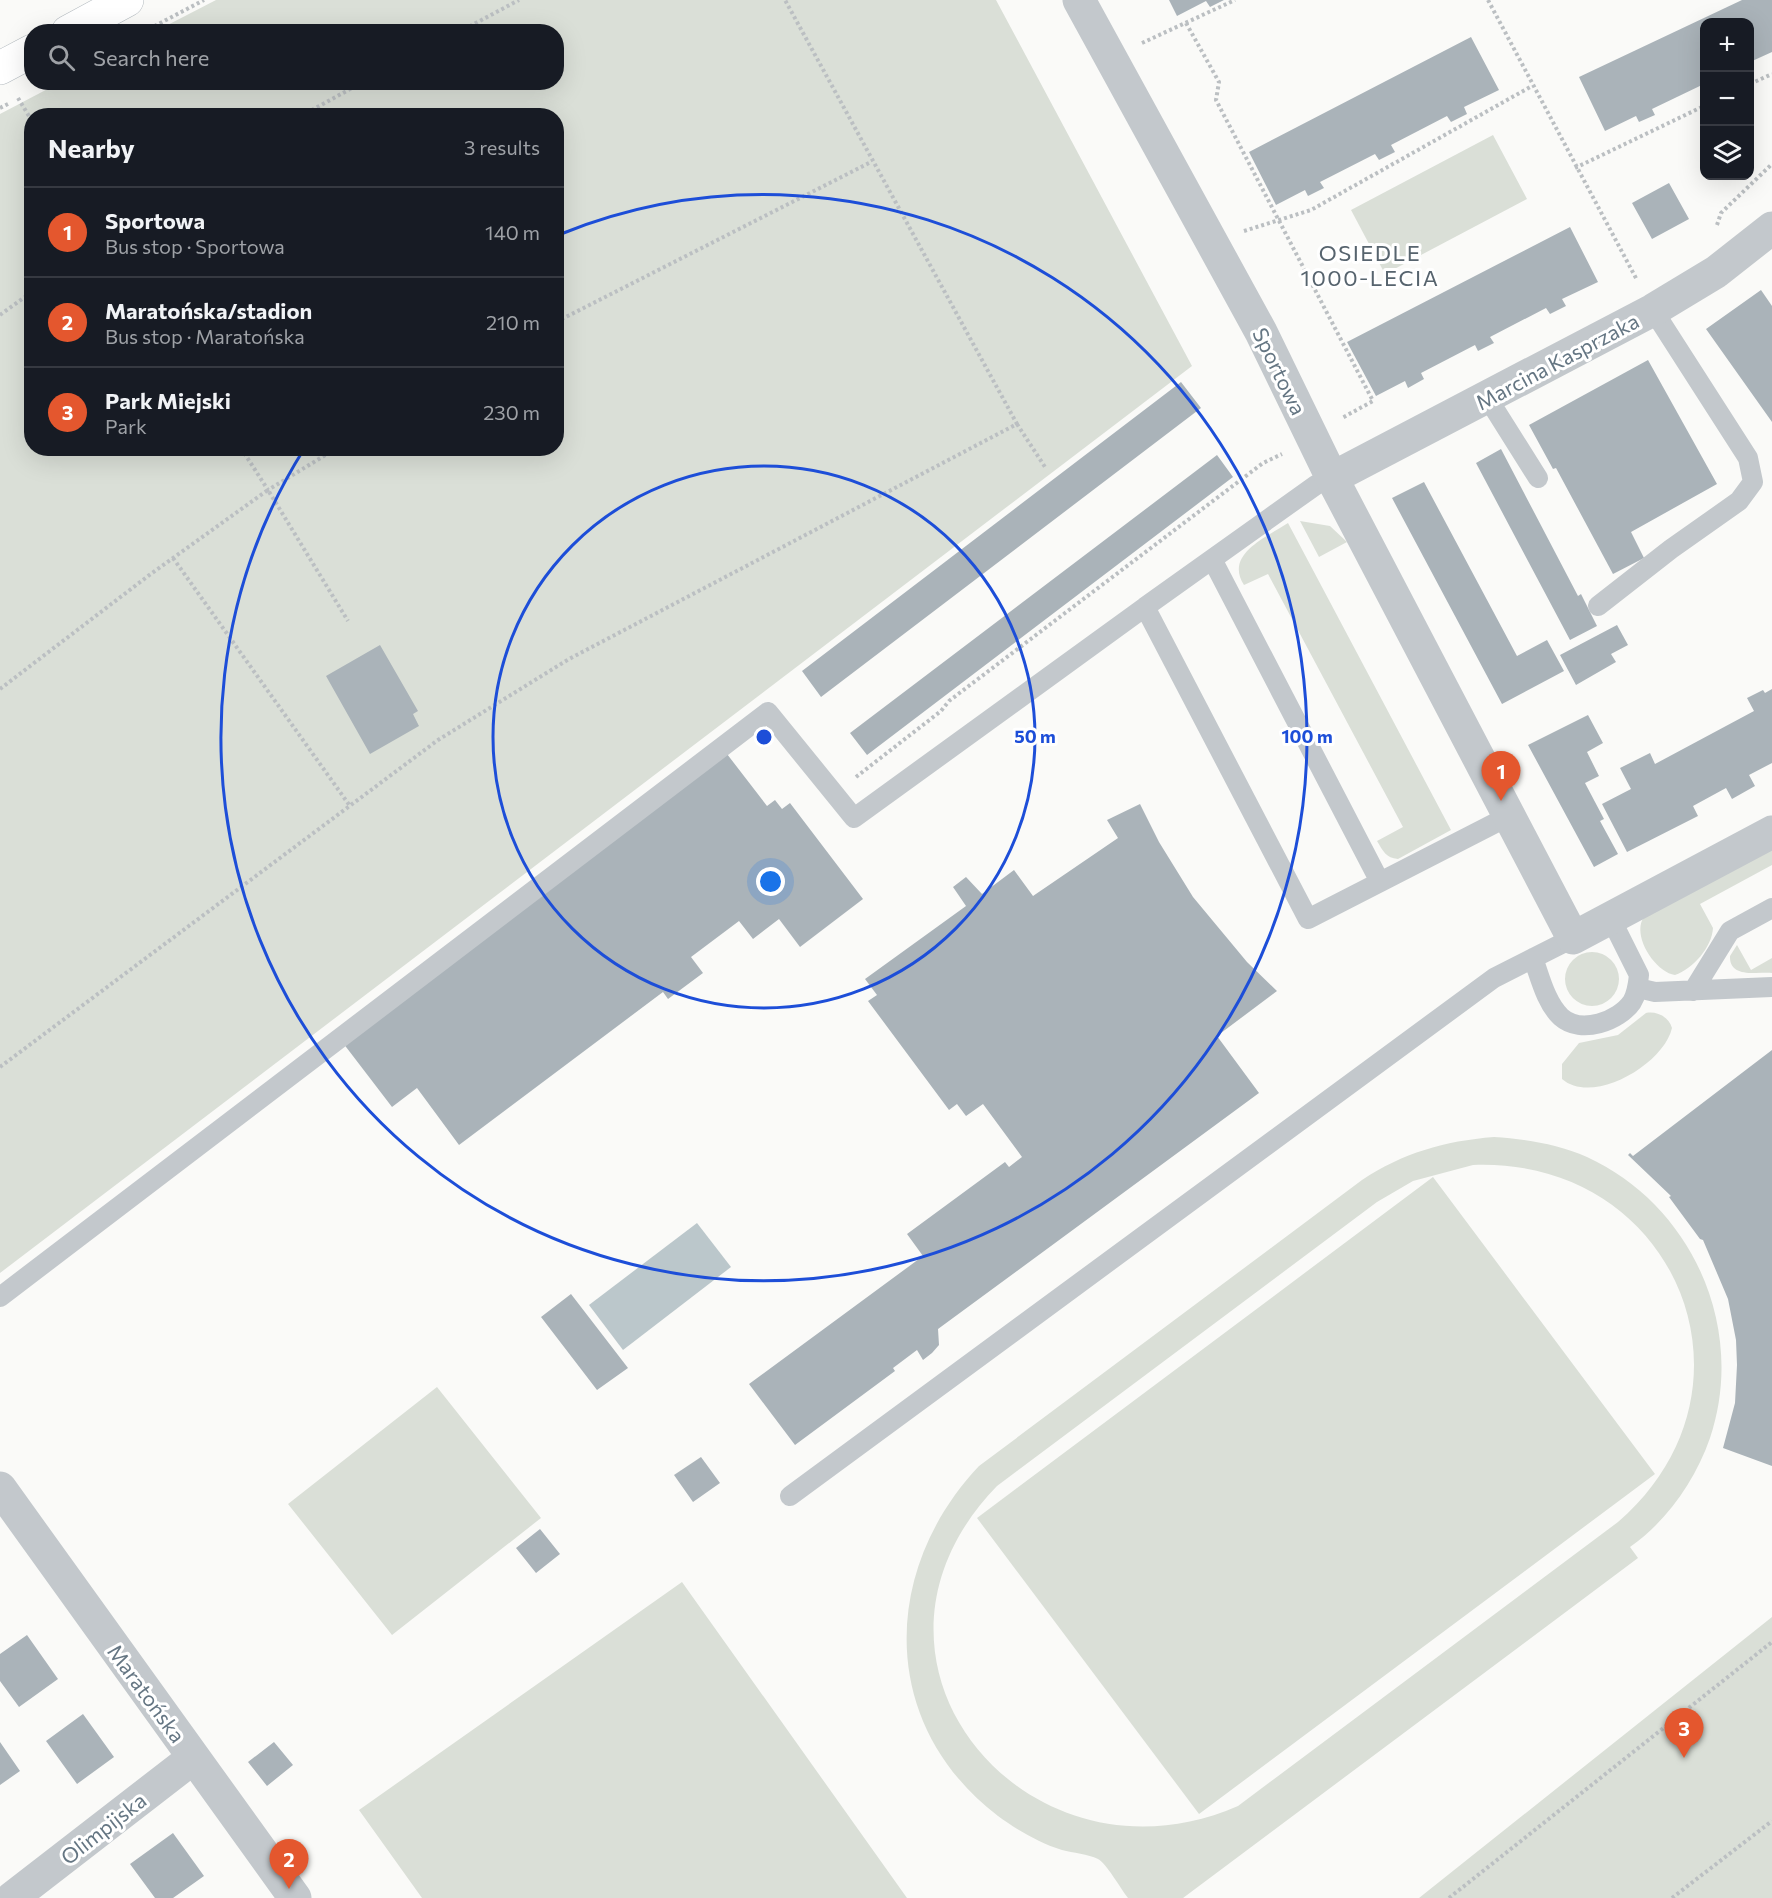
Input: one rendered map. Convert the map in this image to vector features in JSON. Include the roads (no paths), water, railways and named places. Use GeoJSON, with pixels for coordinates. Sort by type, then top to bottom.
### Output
{"type":"FeatureCollection","features":[{"type":"Feature","properties":{"kind":"street"},"geometry":{"type":"LineString","coordinates":[[83,24],[127,0]]}},
{"type":"Feature","properties":{"kind":"street","name":"Sportowa"},"geometry":{"type":"LineString","coordinates":[[1079,0],[1261,332],[1332,478],[1573,938]]}},
{"type":"Feature","properties":{"kind":"street"},"geometry":{"type":"LineString","coordinates":[[0,68],[24,55]]}},
{"type":"Feature","properties":{"kind":"street","name":"Marcina Kasprzaka"},"geometry":{"type":"LineString","coordinates":[[1332,478],[1487,397],[1647,299],[1716,272],[1772,228]]}},
{"type":"Feature","properties":{"kind":"street"},"geometry":{"type":"LineString","coordinates":[[1573,938],[1772,832]]}},
{"type":"Feature","properties":{"kind":"street","name":"Maratońska"},"geometry":{"type":"LineString","coordinates":[[0,1488],[295,1898]]}},
{"type":"Feature","properties":{"kind":"street","name":"Olimpijska"},"geometry":{"type":"LineString","coordinates":[[12,1898],[193,1758]]}},
{"type":"Feature","properties":{"kind":"lane"},"geometry":{"type":"LineString","coordinates":[[1598,606],[1738,501],[1753,482],[1748,458],[1647,299]]}},
{"type":"Feature","properties":{"kind":"lane"},"geometry":{"type":"LineString","coordinates":[[1487,397],[1538,478]]}},
{"type":"Feature","properties":{"kind":"lane"},"geometry":{"type":"LineString","coordinates":[[0,1297],[768,712],[854,818],[1316,485],[1332,478]]}},
{"type":"Feature","properties":{"kind":"lane"},"geometry":{"type":"LineString","coordinates":[[1212,560],[1380,882]]}},
{"type":"Feature","properties":{"kind":"lane"},"geometry":{"type":"LineString","coordinates":[[1145,607],[1308,920],[1509,816]]}},
{"type":"Feature","properties":{"kind":"lane"},"geometry":{"type":"LineString","coordinates":[[1693,991],[1730,931],[1772,908]]}},
{"type":"Feature","properties":{"kind":"lane"},"geometry":{"type":"LineString","coordinates":[[1533,958],[1550,1001],[1562,1018],[1574,1022],[1598,1023],[1619,1016],[1633,1001],[1638,988],[1639,975],[1611,919]]}},
{"type":"Feature","properties":{"kind":"lane"},"geometry":{"type":"LineString","coordinates":[[790,1496],[1494,978],[1573,938]]}},
{"type":"Feature","properties":{"kind":"lane"},"geometry":{"type":"LineString","coordinates":[[1638,988],[1655,992],[1772,987]]}},
{"type":"Feature","properties":{"kind":"place","name":"Sportowa"},"geometry":{"type":"Point","coordinates":[1501,801]}},
{"type":"Feature","properties":{"kind":"place","name":"Park Miejski"},"geometry":{"type":"Point","coordinates":[1684,1758]}},
{"type":"Feature","properties":{"kind":"place","name":"Maratońska/stadion"},"geometry":{"type":"Point","coordinates":[289,1889]}},
{"type":"Feature","properties":{"kind":"district","name":"OSIEDLE 1000-LECIA"},"geometry":{"type":"Point","coordinates":[1370,264]}}]}
